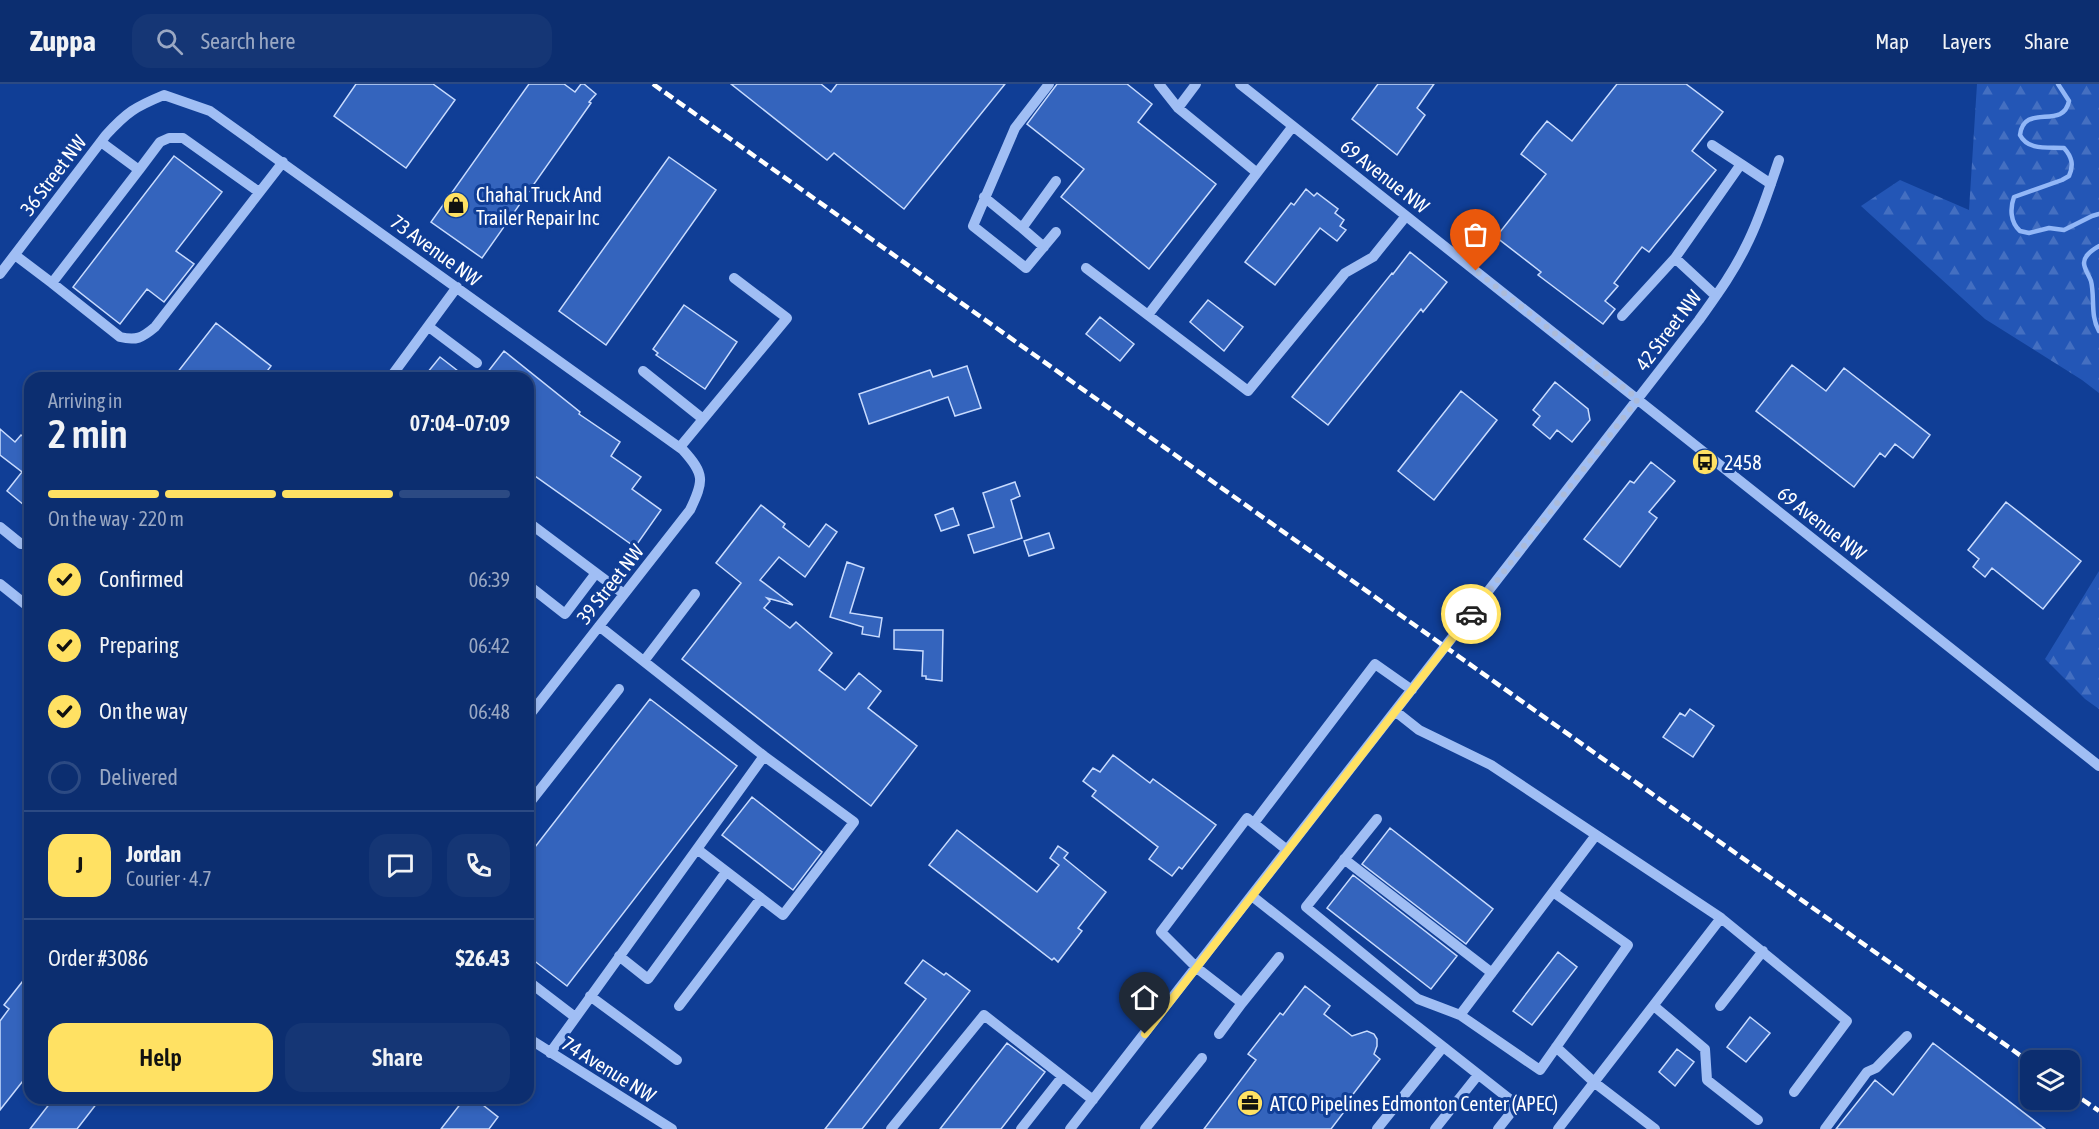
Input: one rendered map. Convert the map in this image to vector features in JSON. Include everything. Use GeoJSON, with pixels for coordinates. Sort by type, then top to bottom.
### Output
{"type":"FeatureCollection","features":[{"type":"Feature","properties":{"kind":"street"},"geometry":{"type":"LineString","coordinates":[[1049,84],[1015,128],[973,226],[1026,268],[1056,232]]}},
{"type":"Feature","properties":{"kind":"street"},"geometry":{"type":"LineString","coordinates":[[1159,84],[1178,108],[1256,172]]}},
{"type":"Feature","properties":{"kind":"street"},"geometry":{"type":"LineString","coordinates":[[1178,108],[1196,84]]}},
{"type":"Feature","properties":{"kind":"street","name":"69 Avenue NW"},"geometry":{"type":"LineString","coordinates":[[1240,84],[2099,766]]}},
{"type":"Feature","properties":{"kind":"street","name":"73 Avenue NW"},"geometry":{"type":"LineString","coordinates":[[142,104],[164,95],[210,111],[680,447],[697,465]]}},
{"type":"Feature","properties":{"kind":"street","name":"36 Street NW"},"geometry":{"type":"LineString","coordinates":[[0,274],[100,142],[125,114],[142,104]]}},
{"type":"Feature","properties":{"kind":"street"},"geometry":{"type":"LineString","coordinates":[[1149,315],[1293,126]]}},
{"type":"Feature","properties":{"kind":"street"},"geometry":{"type":"LineString","coordinates":[[52,283],[160,142],[169,138],[183,138],[259,192]]}},
{"type":"Feature","properties":{"kind":"street"},"geometry":{"type":"LineString","coordinates":[[100,142],[139,170]]}},
{"type":"Feature","properties":{"kind":"street"},"geometry":{"type":"LineString","coordinates":[[1712,145],[1771,184]]}},
{"type":"Feature","properties":{"kind":"street","name":"42 Street NW"},"geometry":{"type":"LineString","coordinates":[[1070,1129],[1716,296],[1747,245],[1779,160]]}},
{"type":"Feature","properties":{"kind":"street"},"geometry":{"type":"LineString","coordinates":[[15,255],[120,337],[133,341],[155,327],[283,162]]}},
{"type":"Feature","properties":{"kind":"street"},"geometry":{"type":"LineString","coordinates":[[1622,316],[1676,258],[1741,164]]}},
{"type":"Feature","properties":{"kind":"street"},"geometry":{"type":"LineString","coordinates":[[1022,228],[1056,181]]}},
{"type":"Feature","properties":{"kind":"street"},"geometry":{"type":"LineString","coordinates":[[984,197],[1044,247]]}},
{"type":"Feature","properties":{"kind":"street"},"geometry":{"type":"LineString","coordinates":[[1086,268],[1248,391],[1345,273],[1373,257],[1406,216]]}},
{"type":"Feature","properties":{"kind":"street"},"geometry":{"type":"LineString","coordinates":[[1676,258],[1716,296]]}},
{"type":"Feature","properties":{"kind":"street"},"geometry":{"type":"LineString","coordinates":[[680,447],[787,318],[734,278]]}},
{"type":"Feature","properties":{"kind":"street"},"geometry":{"type":"LineString","coordinates":[[395,372],[457,287]]}},
{"type":"Feature","properties":{"kind":"street"},"geometry":{"type":"LineString","coordinates":[[429,327],[477,363]]}},
{"type":"Feature","properties":{"kind":"street"},"geometry":{"type":"LineString","coordinates":[[643,371],[703,418]]}},
{"type":"Feature","properties":{"kind":"street","name":"39 Street NW"},"geometry":{"type":"LineString","coordinates":[[534,709],[690,510],[701,486],[697,465]]}},
{"type":"Feature","properties":{"kind":"street"},"geometry":{"type":"LineString","coordinates":[[534,526],[624,594]]}},
{"type":"Feature","properties":{"kind":"street"},"geometry":{"type":"LineString","coordinates":[[0,527],[21,544]]}},
{"type":"Feature","properties":{"kind":"street"},"geometry":{"type":"LineString","coordinates":[[534,590],[565,614],[596,573]]}},
{"type":"Feature","properties":{"kind":"street"},"geometry":{"type":"LineString","coordinates":[[0,584],[24,603]]}},
{"type":"Feature","properties":{"kind":"street"},"geometry":{"type":"LineString","coordinates":[[644,662],[695,594]]}},
{"type":"Feature","properties":{"kind":"street"},"geometry":{"type":"LineString","coordinates":[[599,626],[764,756],[854,822],[783,915],[697,849]]}},
{"type":"Feature","properties":{"kind":"street"},"geometry":{"type":"LineString","coordinates":[[1254,823],[1375,664],[1412,690]]}},
{"type":"Feature","properties":{"kind":"street"},"geometry":{"type":"LineString","coordinates":[[534,797],[619,690]]}},
{"type":"Feature","properties":{"kind":"street"},"geometry":{"type":"LineString","coordinates":[[1395,711],[1419,730],[1491,765],[1721,918],[1847,1021],[1794,1092]]}},
{"type":"Feature","properties":{"kind":"street"},"geometry":{"type":"LineString","coordinates":[[550,1053],[764,756]]}},
{"type":"Feature","properties":{"kind":"street"},"geometry":{"type":"LineString","coordinates":[[1242,1004],[1197,968],[1161,932],[1247,818],[1287,850]]}},
{"type":"Feature","properties":{"kind":"street"},"geometry":{"type":"LineString","coordinates":[[1377,819],[1306,907],[1418,999],[1460,1015],[1540,1070],[1628,945],[1553,892]]}},
{"type":"Feature","properties":{"kind":"street"},"geometry":{"type":"LineString","coordinates":[[1460,1015],[1596,835]]}},
{"type":"Feature","properties":{"kind":"street"},"geometry":{"type":"LineString","coordinates":[[1344,860],[1492,972]]}},
{"type":"Feature","properties":{"kind":"street"},"geometry":{"type":"LineString","coordinates":[[619,956],[648,979],[726,872]]}},
{"type":"Feature","properties":{"kind":"street"},"geometry":{"type":"LineString","coordinates":[[1252,896],[1517,1105],[1498,1129]]}},
{"type":"Feature","properties":{"kind":"street"},"geometry":{"type":"LineString","coordinates":[[679,1006],[761,898]]}},
{"type":"Feature","properties":{"kind":"street"},"geometry":{"type":"LineString","coordinates":[[1558,1129],[1721,918]]}},
{"type":"Feature","properties":{"kind":"street"},"geometry":{"type":"LineString","coordinates":[[1720,1006],[1763,951]]}},
{"type":"Feature","properties":{"kind":"street"},"geometry":{"type":"LineString","coordinates":[[1218,1034],[1279,957]]}},
{"type":"Feature","properties":{"kind":"street"},"geometry":{"type":"LineString","coordinates":[[534,986],[575,1017]]}},
{"type":"Feature","properties":{"kind":"street"},"geometry":{"type":"LineString","coordinates":[[590,996],[677,1060]]}},
{"type":"Feature","properties":{"kind":"street"},"geometry":{"type":"LineString","coordinates":[[1654,1006],[1705,1049],[1707,1080],[1758,1120]]}},
{"type":"Feature","properties":{"kind":"street"},"geometry":{"type":"LineString","coordinates":[[891,1129],[984,1015],[1093,1100]]}},
{"type":"Feature","properties":{"kind":"street"},"geometry":{"type":"LineString","coordinates":[[1825,1129],[1867,1072],[1876,1068],[1906,1036]]}},
{"type":"Feature","properties":{"kind":"street","name":"74 Avenue NW"},"geometry":{"type":"LineString","coordinates":[[534,1042],[672,1129]]}},
{"type":"Feature","properties":{"kind":"street"},"geometry":{"type":"LineString","coordinates":[[1377,1129],[1443,1047]]}},
{"type":"Feature","properties":{"kind":"street"},"geometry":{"type":"LineString","coordinates":[[1556,1047],[1595,1083],[1655,1129]]}},
{"type":"Feature","properties":{"kind":"street"},"geometry":{"type":"LineString","coordinates":[[1145,1129],[1202,1058]]}},
{"type":"Feature","properties":{"kind":"street"},"geometry":{"type":"LineString","coordinates":[[1435,1129],[1479,1075]]}},
{"type":"Feature","properties":{"kind":"street"},"geometry":{"type":"LineString","coordinates":[[1021,1129],[1062,1077]]}},
{"type":"Feature","properties":{"kind":"green space"},"geometry":{"type":"Polygon","coordinates":[[[1977,84],[2099,84],[2099,393],[1985,319],[1861,206],[1900,180],[1969,210],[1977,84]]]}},
{"type":"Feature","properties":{"kind":"green space"},"geometry":{"type":"Polygon","coordinates":[[[2099,571],[2099,709],[2085,699],[2045,659],[2099,571]]]}},
{"type":"Feature","properties":{"kind":"building"},"geometry":{"type":"Polygon","coordinates":[[[356,84],[433,84],[455,100],[406,168],[334,116],[356,84]]]}},
{"type":"Feature","properties":{"kind":"building"},"geometry":{"type":"Polygon","coordinates":[[[529,84],[564,84],[575,92],[581,84],[584,84],[596,94],[482,258],[431,222],[529,84]]]}},
{"type":"Feature","properties":{"kind":"building"},"geometry":{"type":"Polygon","coordinates":[[[731,84],[821,84],[831,92],[837,84],[1005,84],[904,209],[834,153],[827,160],[731,84]]]}},
{"type":"Feature","properties":{"kind":"building"},"geometry":{"type":"Polygon","coordinates":[[[1057,84],[1127,84],[1152,104],[1138,122],[1216,184],[1149,269],[1061,197],[1084,169],[1027,124],[1057,84]]]}},
{"type":"Feature","properties":{"kind":"building"},"geometry":{"type":"Polygon","coordinates":[[[1378,84],[1434,84],[1417,108],[1425,115],[1397,155],[1352,119],[1378,84]]]}},
{"type":"Feature","properties":{"kind":"building"},"geometry":{"type":"Polygon","coordinates":[[[1617,84],[1686,84],[1723,112],[1692,151],[1716,170],[1649,252],[1642,247],[1614,283],[1618,286],[1605,301],[1615,309],[1603,324],[1538,275],[1541,272],[1496,237],[1546,174],[1521,154],[1534,137],[1547,121],[1572,141],[1617,84]]]}},
{"type":"Feature","properties":{"kind":"building"},"geometry":{"type":"Polygon","coordinates":[[[174,156],[222,192],[176,251],[194,264],[164,302],[147,289],[120,324],[73,287],[174,156]]]}},
{"type":"Feature","properties":{"kind":"building"},"geometry":{"type":"Polygon","coordinates":[[[669,157],[716,190],[606,345],[559,311],[669,157]]]}},
{"type":"Feature","properties":{"kind":"building"},"geometry":{"type":"Polygon","coordinates":[[[1306,189],[1314,196],[1317,193],[1338,209],[1335,213],[1344,220],[1340,226],[1346,230],[1337,241],[1320,228],[1275,285],[1245,262],[1291,203],[1294,205],[1306,189]]]}},
{"type":"Feature","properties":{"kind":"building"},"geometry":{"type":"Polygon","coordinates":[[[1410,252],[1447,282],[1423,312],[1421,309],[1328,425],[1292,397],[1410,252]]]}},
{"type":"Feature","properties":{"kind":"building"},"geometry":{"type":"Polygon","coordinates":[[[1208,300],[1243,327],[1224,351],[1190,322],[1208,300]]]}},
{"type":"Feature","properties":{"kind":"building"},"geometry":{"type":"Polygon","coordinates":[[[684,305],[737,342],[705,389],[656,355],[658,353],[653,349],[684,305]]]}},
{"type":"Feature","properties":{"kind":"building"},"geometry":{"type":"Polygon","coordinates":[[[1100,317],[1134,344],[1120,361],[1086,334],[1100,317]]]}},
{"type":"Feature","properties":{"kind":"building"},"geometry":{"type":"Polygon","coordinates":[[[216,323],[271,366],[266,372],[178,372],[216,323]]]}},
{"type":"Feature","properties":{"kind":"building"},"geometry":{"type":"Polygon","coordinates":[[[504,351],[530,372],[488,372],[504,351]]]}},
{"type":"Feature","properties":{"kind":"building"},"geometry":{"type":"Polygon","coordinates":[[[440,357],[459,372],[428,372],[440,357]]]}},
{"type":"Feature","properties":{"kind":"building"},"geometry":{"type":"Polygon","coordinates":[[[1792,365],[1826,391],[1844,368],[1930,435],[1913,458],[1895,444],[1885,457],[1880,453],[1854,487],[1756,411],[1792,365]]]}},
{"type":"Feature","properties":{"kind":"building"},"geometry":{"type":"Polygon","coordinates":[[[967,366],[981,408],[955,416],[948,397],[869,424],[859,394],[930,370],[933,377],[967,366]]]}},
{"type":"Feature","properties":{"kind":"building"},"geometry":{"type":"Polygon","coordinates":[[[534,375],[580,412],[579,414],[620,442],[611,456],[641,477],[632,489],[661,510],[635,547],[534,475],[534,375]]]}},
{"type":"Feature","properties":{"kind":"building"},"geometry":{"type":"Polygon","coordinates":[[[1555,382],[1588,409],[1590,420],[1572,442],[1557,430],[1550,439],[1533,425],[1540,416],[1533,410],[1555,382]]]}},
{"type":"Feature","properties":{"kind":"building"},"geometry":{"type":"Polygon","coordinates":[[[1461,391],[1497,420],[1434,500],[1398,471],[1461,391]]]}},
{"type":"Feature","properties":{"kind":"building"},"geometry":{"type":"Polygon","coordinates":[[[0,429],[15,442],[21,435],[24,437],[24,505],[7,491],[22,472],[0,455],[0,429]]]}},
{"type":"Feature","properties":{"kind":"building"},"geometry":{"type":"Polygon","coordinates":[[[1651,462],[1675,481],[1649,512],[1657,518],[1620,567],[1584,539],[1630,481],[1634,483],[1651,462]]]}},
{"type":"Feature","properties":{"kind":"building"},"geometry":{"type":"Polygon","coordinates":[[[1015,482],[1020,496],[1011,500],[1022,538],[974,553],[968,535],[994,527],[983,493],[1015,482]]]}},
{"type":"Feature","properties":{"kind":"building"},"geometry":{"type":"Polygon","coordinates":[[[2006,502],[2081,561],[2043,609],[1992,568],[1985,577],[1973,567],[1979,559],[1968,550],[2006,502]]]}},
{"type":"Feature","properties":{"kind":"building"},"geometry":{"type":"Polygon","coordinates":[[[761,505],[785,524],[783,527],[809,547],[826,524],[837,532],[805,577],[779,557],[760,580],[793,605],[767,598],[770,601],[764,608],[790,628],[796,622],[832,653],[819,670],[845,690],[859,673],[881,691],[868,708],[917,746],[871,806],[682,659],[741,583],[716,563],[761,505]]]}},
{"type":"Feature","properties":{"kind":"building"},"geometry":{"type":"Polygon","coordinates":[[[953,508],[959,525],[941,531],[935,515],[953,508]]]}},
{"type":"Feature","properties":{"kind":"building"},"geometry":{"type":"Polygon","coordinates":[[[1049,533],[1054,548],[1029,556],[1024,541],[1049,533]]]}},
{"type":"Feature","properties":{"kind":"building"},"geometry":{"type":"Polygon","coordinates":[[[847,562],[864,568],[850,613],[882,618],[879,637],[862,634],[863,627],[830,617],[847,562]]]}},
{"type":"Feature","properties":{"kind":"building"},"geometry":{"type":"Polygon","coordinates":[[[894,630],[943,630],[942,681],[926,679],[926,676],[922,676],[923,651],[894,649],[894,630]]]}},
{"type":"Feature","properties":{"kind":"building"},"geometry":{"type":"Polygon","coordinates":[[[650,699],[737,766],[567,986],[534,961],[534,848],[650,699]]]}},
{"type":"Feature","properties":{"kind":"building"},"geometry":{"type":"Polygon","coordinates":[[[1690,709],[1714,726],[1693,757],[1663,737],[1680,713],[1685,716],[1690,709]]]}},
{"type":"Feature","properties":{"kind":"building"},"geometry":{"type":"Polygon","coordinates":[[[1113,755],[1150,783],[1153,779],[1216,825],[1182,869],[1179,867],[1172,876],[1149,859],[1158,847],[1092,796],[1096,791],[1083,781],[1093,768],[1100,772],[1113,755]]]}},
{"type":"Feature","properties":{"kind":"building"},"geometry":{"type":"Polygon","coordinates":[[[752,797],[822,852],[793,890],[722,835],[752,797]]]}},
{"type":"Feature","properties":{"kind":"building"},"geometry":{"type":"Polygon","coordinates":[[[1390,828],[1493,909],[1466,944],[1362,864],[1390,828]]]}},
{"type":"Feature","properties":{"kind":"building"},"geometry":{"type":"Polygon","coordinates":[[[957,830],[1037,892],[1059,865],[1050,858],[1058,846],[1068,853],[1064,858],[1106,892],[1078,928],[1082,931],[1058,962],[1054,958],[1052,960],[929,865],[957,830]]]}},
{"type":"Feature","properties":{"kind":"building"},"geometry":{"type":"Polygon","coordinates":[[[1353,875],[1457,956],[1431,989],[1327,908],[1353,875]]]}},
{"type":"Feature","properties":{"kind":"building"},"geometry":{"type":"Polygon","coordinates":[[[1558,952],[1577,967],[1532,1025],[1513,1011],[1558,952]]]}},
{"type":"Feature","properties":{"kind":"building"},"geometry":{"type":"Polygon","coordinates":[[[923,960],[944,975],[946,973],[970,991],[862,1129],[825,1129],[926,999],[905,983],[923,960]]]}},
{"type":"Feature","properties":{"kind":"building"},"geometry":{"type":"Polygon","coordinates":[[[24,980],[24,1080],[0,1110],[0,1021],[9,1009],[4,1005],[24,980]]]}},
{"type":"Feature","properties":{"kind":"building"},"geometry":{"type":"Polygon","coordinates":[[[1305,986],[1330,1006],[1324,1014],[1352,1036],[1367,1031],[1374,1034],[1377,1039],[1374,1054],[1380,1059],[1347,1102],[1350,1104],[1331,1129],[1204,1129],[1256,1060],[1248,1054],[1280,1013],[1283,1015],[1305,986]]]}},
{"type":"Feature","properties":{"kind":"building"},"geometry":{"type":"Polygon","coordinates":[[[1750,1017],[1770,1033],[1746,1062],[1727,1047],[1750,1017]]]}},
{"type":"Feature","properties":{"kind":"building"},"geometry":{"type":"Polygon","coordinates":[[[1007,1043],[1045,1072],[1001,1129],[940,1129],[1007,1043]]]}},
{"type":"Feature","properties":{"kind":"building"},"geometry":{"type":"Polygon","coordinates":[[[1933,1043],[2045,1129],[1836,1129],[1875,1080],[1893,1095],[1933,1043]]]}},
{"type":"Feature","properties":{"kind":"building"},"geometry":{"type":"Polygon","coordinates":[[[1677,1049],[1694,1062],[1675,1086],[1659,1072],[1677,1049]]]}},
{"type":"Feature","properties":{"kind":"building"},"geometry":{"type":"Polygon","coordinates":[[[49,1104],[96,1104],[77,1129],[30,1129],[49,1104]]]}},
{"type":"Feature","properties":{"kind":"building"},"geometry":{"type":"Polygon","coordinates":[[[460,1104],[482,1104],[498,1117],[489,1129],[441,1129],[460,1104]]]}},
{"type":"Feature","properties":{"kind":"waterway"},"geometry":{"type":"LineString","coordinates":[[2058,84],[2069,101],[2065,110],[2052,116],[2029,120],[2023,125],[2020,135],[2033,146],[2064,148],[2071,161],[2071,172],[2062,180],[2014,197],[2013,219],[2020,231],[2029,233],[2049,228],[2064,230],[2099,214]]}},
{"type":"Feature","properties":{"kind":"waterway"},"geometry":{"type":"LineString","coordinates":[[2099,246],[2084,260],[2091,281],[2094,313],[2099,331]]}},
{"type":"Feature","properties":{"kind":"railway"},"geometry":{"type":"LineString","coordinates":[[653,84],[2020,1055]]}},
{"type":"Feature","properties":{"kind":"railway"},"geometry":{"type":"LineString","coordinates":[[2080,1098],[2099,1111]]}},
{"type":"Feature","properties":{"kind":"way so far"},"geometry":{"type":"LineString","coordinates":[[1471,614],[1638,399],[1476,271]]}},
{"type":"Feature","properties":{"kind":"place","name":"Chahal Truck And Trailer Repair Inc"},"geometry":{"type":"Point","coordinates":[456,205]}},
{"type":"Feature","properties":{"kind":"place","name":"2458"},"geometry":{"type":"Point","coordinates":[1705,462]}},
{"type":"Feature","properties":{"kind":"place","name":"ATCO Pipelines Edmonton Center (APEC)"},"geometry":{"type":"Point","coordinates":[1250,1103]}},
{"type":"Feature","properties":{"kind":"route"},"geometry":{"type":"LineString","coordinates":[[1145,1034],[1471,614]]}}]}
